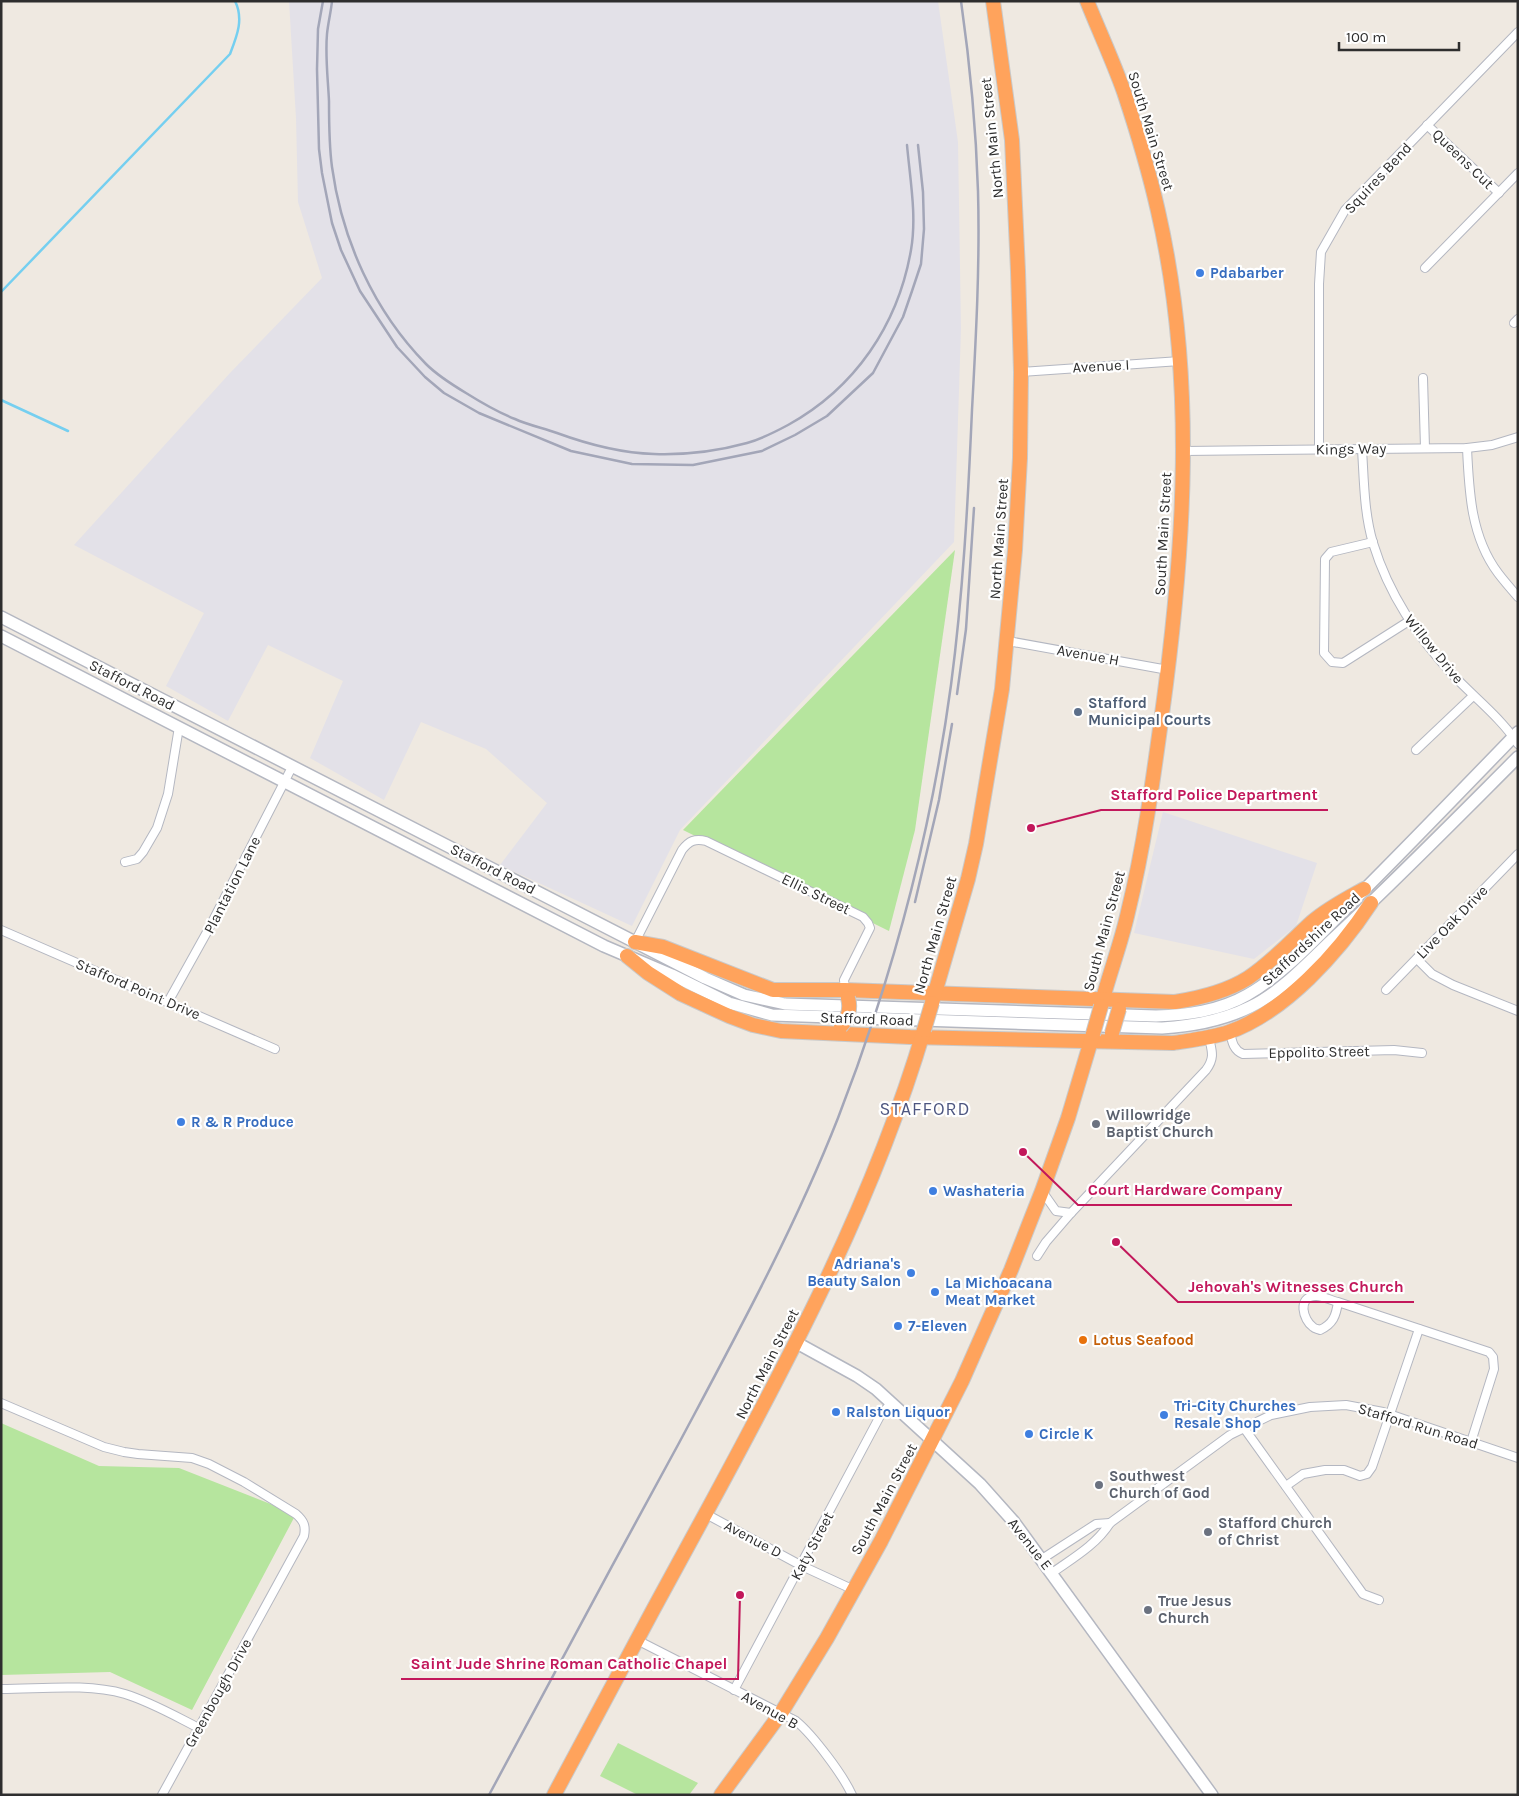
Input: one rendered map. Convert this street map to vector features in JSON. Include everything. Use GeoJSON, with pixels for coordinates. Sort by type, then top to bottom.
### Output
{"type":"FeatureCollection","features":[{"type":"Feature","properties":{"kind":"highway","name":"South Main Street"},"geometry":{"type":"LineString","coordinates":[[721,1795],[781,1713],[854,1590],[932,1441],[982,1339],[1042,1191],[1068,1118],[1128,912],[1145,830],[1168,670],[1180,541],[1184,451],[1180,361],[1170,268],[1148,167],[1123,90],[1087,1]]}},
{"type":"Feature","properties":{"kind":"highway","name":"North Main Street"},"geometry":{"type":"LineString","coordinates":[[554,1795],[797,1343],[862,1203],[888,1139],[923,1033],[968,879],[976,844],[997,722],[1008,641],[1016,550],[1019,478],[1022,372],[1012,140],[995,4]]}},
{"type":"Feature","properties":{"kind":"highway"},"geometry":{"type":"LineString","coordinates":[[635,942],[664,947],[773,990],[934,998],[1102,1002],[1125,1005],[1175,1002],[1197,998],[1229,988],[1246,979],[1263,967],[1314,921],[1338,903],[1364,890]]}},
{"type":"Feature","properties":{"kind":"highway"},"geometry":{"type":"LineString","coordinates":[[627,956],[648,973],[681,994],[745,1022],[781,1031],[838,1030],[1116,1038],[1173,1043],[1209,1038],[1230,1032],[1248,1023],[1293,994],[1353,931],[1371,904]]}},
{"type":"Feature","properties":{"kind":"highway"},"geometry":{"type":"LineString","coordinates":[[838,1030],[845,1022],[850,1005],[846,994]]}},
{"type":"Feature","properties":{"kind":"highway"},"geometry":{"type":"LineString","coordinates":[[1116,1038],[1125,1005]]}},
{"type":"Feature","properties":{"kind":"main road","name":"Stafford Road"},"geometry":{"type":"LineString","coordinates":[[1,617],[725,988],[766,1002],[1014,1017]]}},
{"type":"Feature","properties":{"kind":"main road","name":"Stafford Road"},"geometry":{"type":"LineString","coordinates":[[1,636],[560,924],[729,1003],[772,1015],[1014,1017]]}},
{"type":"Feature","properties":{"kind":"main road","name":"Staffordshire Road"},"geometry":{"type":"LineString","coordinates":[[1014,1017],[1173,1015],[1208,1010],[1245,996],[1270,980],[1364,890],[1516,738]]}},
{"type":"Feature","properties":{"kind":"main road","name":"Staffordshire Road"},"geometry":{"type":"LineString","coordinates":[[1014,1017],[1162,1028],[1185,1027],[1208,1022],[1250,1007],[1272,994],[1371,904],[1518,756]]}},
{"type":"Feature","properties":{"kind":"main road","name":"Avenue E"},"geometry":{"type":"LineString","coordinates":[[797,1343],[864,1380],[998,1503],[1042,1559],[1212,1795]]}},
{"type":"Feature","properties":{"kind":"street","name":"Squires Bend"},"geometry":{"type":"LineString","coordinates":[[1319,450],[1319,284],[1321,252],[1345,210],[1518,32]]}},
{"type":"Feature","properties":{"kind":"street","name":"Queens Cut"},"geometry":{"type":"LineString","coordinates":[[1428,125],[1499,193]]}},
{"type":"Feature","properties":{"kind":"street"},"geometry":{"type":"LineString","coordinates":[[1425,268],[1518,173]]}},
{"type":"Feature","properties":{"kind":"street","name":"Avenue I"},"geometry":{"type":"LineString","coordinates":[[1022,372],[1180,361]]}},
{"type":"Feature","properties":{"kind":"street"},"geometry":{"type":"LineString","coordinates":[[1423,378],[1425,448]]}},
{"type":"Feature","properties":{"kind":"street","name":"Kings Way"},"geometry":{"type":"LineString","coordinates":[[1184,451],[1467,448],[1492,445],[1518,437]]}},
{"type":"Feature","properties":{"kind":"street"},"geometry":{"type":"LineString","coordinates":[[1467,448],[1469,495],[1477,529],[1485,551],[1497,572],[1518,597]]}},
{"type":"Feature","properties":{"kind":"street","name":"Willow Drive"},"geometry":{"type":"LineString","coordinates":[[1362,449],[1366,507],[1373,542],[1383,570],[1408,621],[1434,654],[1516,738]]}},
{"type":"Feature","properties":{"kind":"street"},"geometry":{"type":"LineString","coordinates":[[1373,542],[1331,552],[1325,559],[1324,653],[1332,662],[1343,663],[1408,621]]}},
{"type":"Feature","properties":{"kind":"street","name":"Avenue H"},"geometry":{"type":"LineString","coordinates":[[1008,641],[1168,670]]}},
{"type":"Feature","properties":{"kind":"street"},"geometry":{"type":"LineString","coordinates":[[1416,750],[1473,696]]}},
{"type":"Feature","properties":{"kind":"street"},"geometry":{"type":"LineString","coordinates":[[125,862],[137,859],[144,852],[157,828],[168,794],[178,727]]}},
{"type":"Feature","properties":{"kind":"street","name":"Plantation Lane"},"geometry":{"type":"LineString","coordinates":[[168,1002],[208,932],[292,767]]}},
{"type":"Feature","properties":{"kind":"street","name":"Ellis Street"},"geometry":{"type":"LineString","coordinates":[[635,942],[682,850],[688,843],[694,840],[706,841],[863,917],[868,922],[870,928],[844,980],[846,994]]}},
{"type":"Feature","properties":{"kind":"street","name":"Live Oak Drive"},"geometry":{"type":"LineString","coordinates":[[1386,990],[1518,854]]}},
{"type":"Feature","properties":{"kind":"street","name":"Stafford Point Drive"},"geometry":{"type":"LineString","coordinates":[[1,930],[275,1048]]}},
{"type":"Feature","properties":{"kind":"street"},"geometry":{"type":"LineString","coordinates":[[1417,959],[1432,974],[1453,985],[1518,1011]]}},
{"type":"Feature","properties":{"kind":"street","name":"Eppolito Street"},"geometry":{"type":"LineString","coordinates":[[1230,1032],[1237,1052],[1243,1054],[1394,1050],[1422,1053]]}},
{"type":"Feature","properties":{"kind":"street"},"geometry":{"type":"LineString","coordinates":[[1037,1256],[1046,1242],[1071,1213],[1212,1063],[1209,1038]]}},
{"type":"Feature","properties":{"kind":"street"},"geometry":{"type":"LineString","coordinates":[[1042,1191],[1056,1210],[1071,1213]]}},
{"type":"Feature","properties":{"kind":"street"},"geometry":{"type":"LineString","coordinates":[[1338,1302],[1336,1314],[1330,1326],[1320,1330],[1312,1327],[1305,1317],[1302,1308],[1308,1298],[1315,1296],[1338,1302],[1489,1352],[1493,1357],[1494,1369],[1471,1442]]}},
{"type":"Feature","properties":{"kind":"street"},"geometry":{"type":"LineString","coordinates":[[1286,1486],[1303,1474],[1325,1470],[1344,1470],[1360,1476],[1367,1474],[1372,1467],[1419,1329]]}},
{"type":"Feature","properties":{"kind":"street","name":"Greenbough Drive"},"geometry":{"type":"LineString","coordinates":[[1,1403],[104,1447],[138,1454],[192,1458],[209,1464],[244,1482],[303,1520],[305,1527],[304,1536],[162,1795]]}},
{"type":"Feature","properties":{"kind":"street","name":"Katy Street"},"geometry":{"type":"LineString","coordinates":[[734,1690],[802,1566],[880,1416],[891,1403]]}},
{"type":"Feature","properties":{"kind":"street","name":"Stafford Run Road"},"geometry":{"type":"LineString","coordinates":[[1052,1573],[1093,1544],[1110,1523],[1230,1434],[1271,1415],[1310,1407],[1346,1405],[1390,1414],[1518,1458]]}},
{"type":"Feature","properties":{"kind":"street"},"geometry":{"type":"LineString","coordinates":[[1244,1428],[1363,1594],[1378,1600]]}},
{"type":"Feature","properties":{"kind":"street","name":"Avenue D"},"geometry":{"type":"LineString","coordinates":[[706,1514],[802,1566],[854,1590]]}},
{"type":"Feature","properties":{"kind":"street","name":"Stafford Run Road"},"geometry":{"type":"LineString","coordinates":[[1042,1559],[1096,1524],[1110,1523]]}},
{"type":"Feature","properties":{"kind":"street","name":"Avenue B"},"geometry":{"type":"LineString","coordinates":[[638,1640],[796,1721],[806,1730],[837,1770],[852,1795]]}},
{"type":"Feature","properties":{"kind":"street"},"geometry":{"type":"LineString","coordinates":[[1,1689],[85,1688],[123,1694],[147,1701],[199,1728]]}},
{"type":"Feature","properties":{"kind":"shaded area"},"geometry":{"type":"Polygon","coordinates":[[[289,1],[938,1],[958,142],[961,329],[954,542],[680,830],[632,926],[500,865],[547,803],[486,749],[421,722],[384,800],[310,758],[343,681],[268,645],[228,721],[166,686],[204,613],[74,545],[230,373],[322,278],[298,202],[296,118],[289,1]]]}},
{"type":"Feature","properties":{"kind":"shaded area"},"geometry":{"type":"Polygon","coordinates":[[[1163,812],[1317,863],[1296,926],[1254,959],[1134,933],[1163,812]]]}},
{"type":"Feature","properties":{"kind":"green space"},"geometry":{"type":"Polygon","coordinates":[[[955,550],[915,830],[889,931],[683,830],[955,550]]]}},
{"type":"Feature","properties":{"kind":"green space"},"geometry":{"type":"Polygon","coordinates":[[[1,1423],[99,1466],[179,1468],[296,1514],[192,1710],[110,1672],[1,1675],[1,1423]]]}},
{"type":"Feature","properties":{"kind":"green space"},"geometry":{"type":"Polygon","coordinates":[[[618,1743],[698,1783],[689,1795],[638,1795],[600,1776],[618,1743]]]}},
{"type":"Feature","properties":{"kind":"waterway"},"geometry":{"type":"LineString","coordinates":[[1,292],[230,54],[239,21],[238,8],[235,1]]}},
{"type":"Feature","properties":{"kind":"waterway"},"geometry":{"type":"LineString","coordinates":[[1,400],[68,431]]}},
{"type":"Feature","properties":{"kind":"railway"},"geometry":{"type":"LineString","coordinates":[[323,1],[318,29],[317,69],[319,149],[322,173],[332,223],[341,250],[360,291],[397,347],[425,377],[444,393],[479,413],[571,451],[632,464],[693,465],[762,451],[795,435],[827,416],[873,373],[903,317],[912,291],[921,264],[924,229],[923,192],[918,145]]}},
{"type":"Feature","properties":{"kind":"railway"},"geometry":{"type":"LineString","coordinates":[[332,1],[327,30],[326,51],[332,167],[337,194],[352,247],[376,298],[407,343],[426,364],[445,380],[508,416],[592,444],[629,452],[665,454],[701,452],[736,446],[773,433],[788,425],[834,393],[870,352],[896,304],[905,278],[913,237],[912,198],[907,145]]}},
{"type":"Feature","properties":{"kind":"railway"},"geometry":{"type":"LineString","coordinates":[[489,1795],[722,1363],[803,1201],[858,1066],[876,1013],[907,905],[921,850],[943,740],[955,651],[967,513],[976,328],[978,218],[974,119],[961,1]]}},
{"type":"Feature","properties":{"kind":"railway"},"geometry":{"type":"LineString","coordinates":[[957,694],[966,629],[974,508]]}},
{"type":"Feature","properties":{"kind":"railway"},"geometry":{"type":"LineString","coordinates":[[915,902],[939,800],[952,724]]}},
{"type":"Feature","properties":{"kind":"place","name":"Pdabarber"},"geometry":{"type":"Point","coordinates":[1200,273]}},
{"type":"Feature","properties":{"kind":"place","name":"Stafford Municipal Courts"},"geometry":{"type":"Point","coordinates":[1078,712]}},
{"type":"Feature","properties":{"kind":"place","name":"Stafford Police Department"},"geometry":{"type":"Point","coordinates":[1031,828]}},
{"type":"Feature","properties":{"kind":"place","name":"R & R Produce"},"geometry":{"type":"Point","coordinates":[181,1122]}},
{"type":"Feature","properties":{"kind":"place","name":"Willowridge Baptist Church"},"geometry":{"type":"Point","coordinates":[1096,1124]}},
{"type":"Feature","properties":{"kind":"place","name":"Court Hardware Company"},"geometry":{"type":"Point","coordinates":[1023,1152]}},
{"type":"Feature","properties":{"kind":"place","name":"Washateria"},"geometry":{"type":"Point","coordinates":[933,1191]}},
{"type":"Feature","properties":{"kind":"place","name":"Jehovah's Witnesses Church"},"geometry":{"type":"Point","coordinates":[1116,1242]}},
{"type":"Feature","properties":{"kind":"place","name":"Adriana's Beauty Salon"},"geometry":{"type":"Point","coordinates":[911,1273]}},
{"type":"Feature","properties":{"kind":"place","name":"La Michoacana Meat Market"},"geometry":{"type":"Point","coordinates":[935,1292]}},
{"type":"Feature","properties":{"kind":"place","name":"7-Eleven"},"geometry":{"type":"Point","coordinates":[898,1326]}},
{"type":"Feature","properties":{"kind":"place","name":"Lotus Seafood"},"geometry":{"type":"Point","coordinates":[1083,1340]}},
{"type":"Feature","properties":{"kind":"place","name":"Ralston Liquor"},"geometry":{"type":"Point","coordinates":[836,1412]}},
{"type":"Feature","properties":{"kind":"place","name":"Tri-City Churches Resale Shop"},"geometry":{"type":"Point","coordinates":[1164,1415]}},
{"type":"Feature","properties":{"kind":"place","name":"Circle K"},"geometry":{"type":"Point","coordinates":[1029,1434]}},
{"type":"Feature","properties":{"kind":"place","name":"Southwest Church of God"},"geometry":{"type":"Point","coordinates":[1099,1485]}},
{"type":"Feature","properties":{"kind":"place","name":"Stafford Church of Christ"},"geometry":{"type":"Point","coordinates":[1208,1532]}},
{"type":"Feature","properties":{"kind":"place","name":"Saint Jude Shrine Roman Catholic Chapel"},"geometry":{"type":"Point","coordinates":[740,1595]}},
{"type":"Feature","properties":{"kind":"place","name":"True Jesus Church"},"geometry":{"type":"Point","coordinates":[1148,1610]}},
{"type":"Feature","properties":{"kind":"district","name":"STAFFORD"},"geometry":{"type":"Point","coordinates":[925,1109]}}]}
